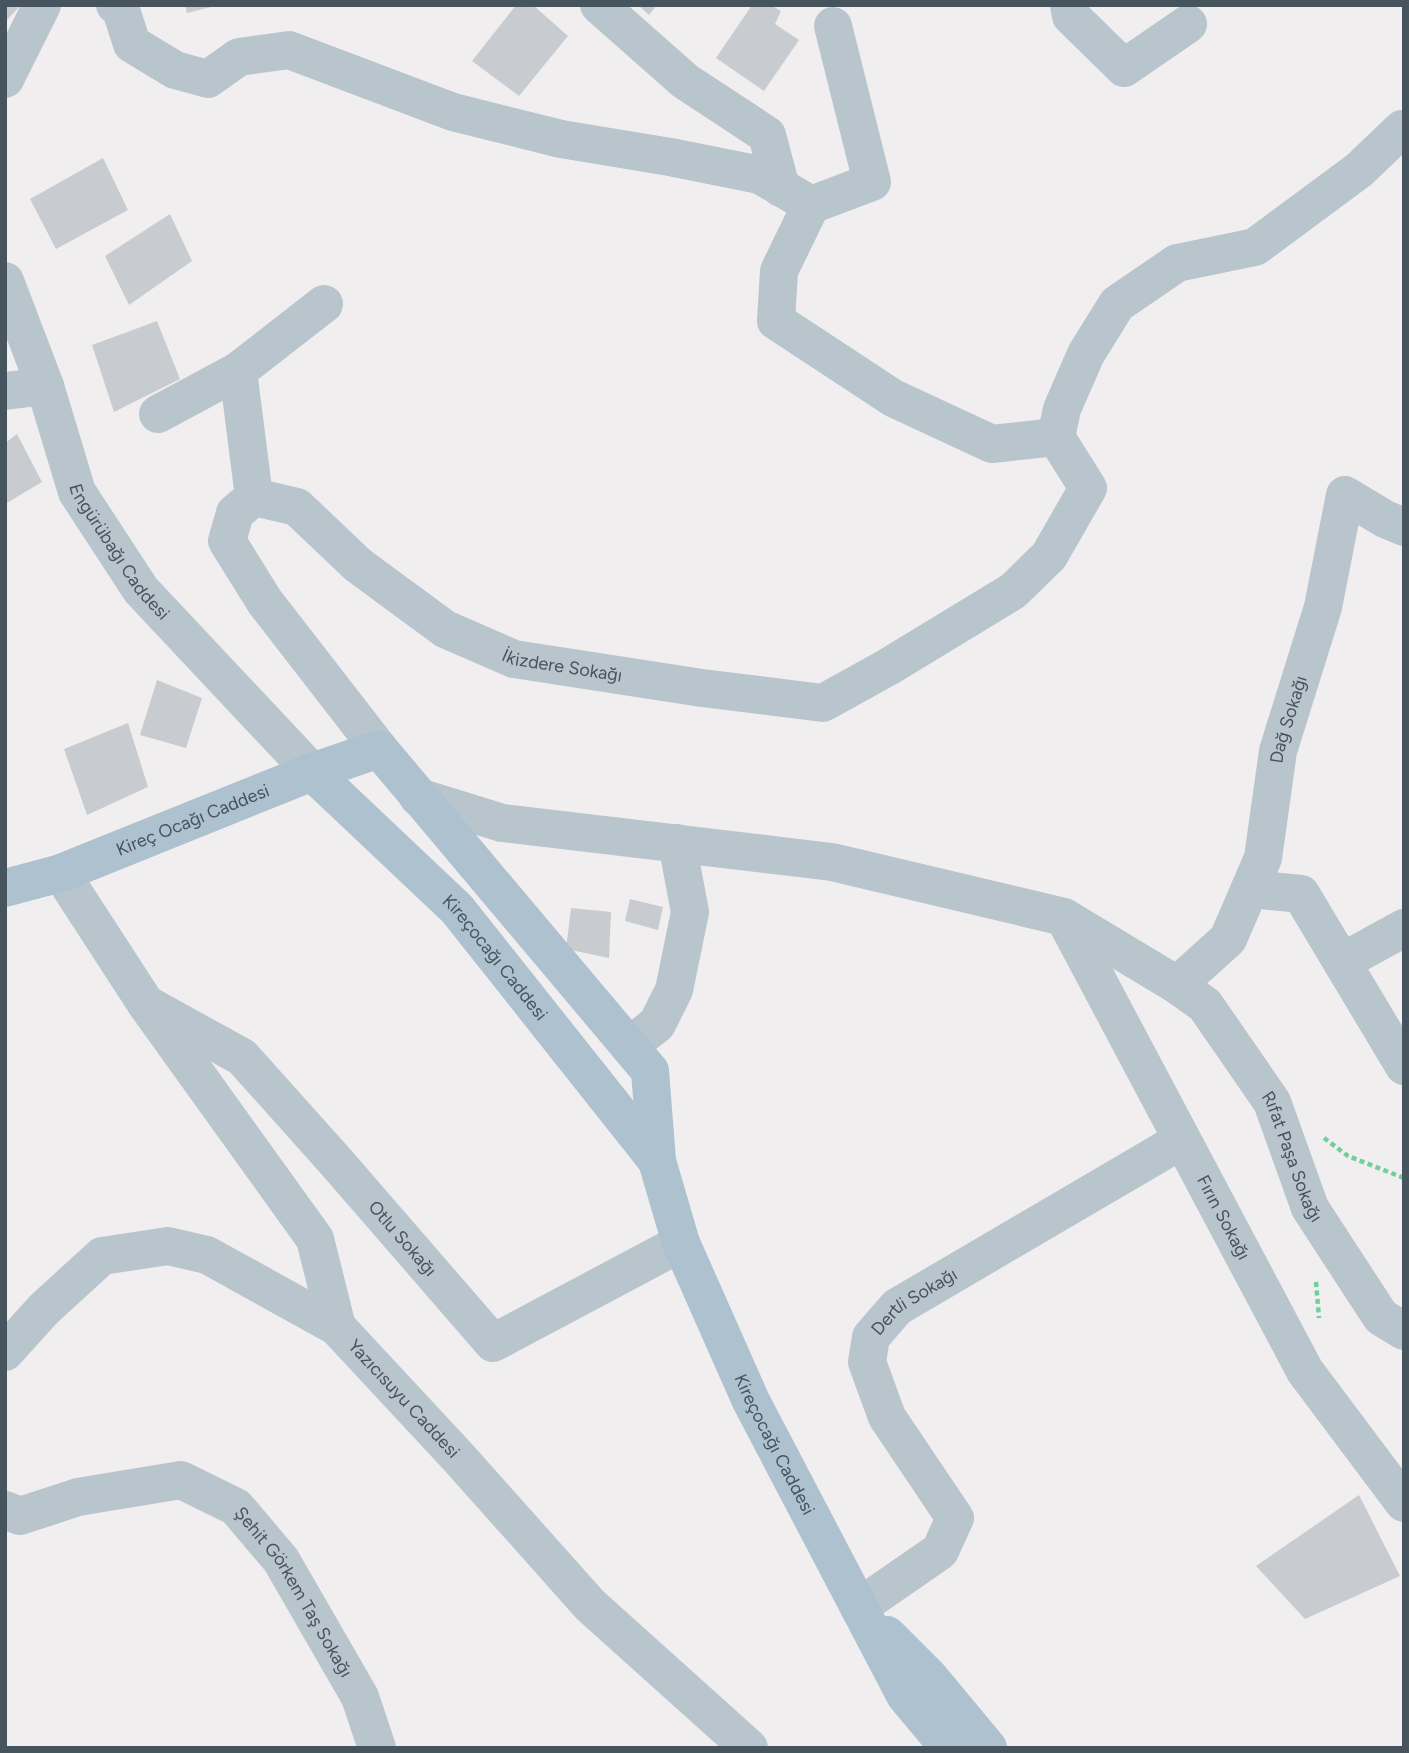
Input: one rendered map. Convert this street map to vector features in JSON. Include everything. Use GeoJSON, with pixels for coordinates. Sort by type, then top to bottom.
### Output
{"type":"FeatureCollection","features":[{"type":"Feature","properties":{"kind":"main road","name":"Kireç Ocağı Caddesi"},"geometry":{"type":"LineString","coordinates":[[5,888],[61,873],[312,772],[379,749]]}},
{"type":"Feature","properties":{"kind":"main road","name":"Kireçocağı Caddesi"},"geometry":{"type":"LineString","coordinates":[[379,749],[650,1072],[657,1161],[681,1242],[751,1401],[905,1695],[949,1748]]}},
{"type":"Feature","properties":{"kind":"main road","name":"Kireçocağı Caddesi"},"geometry":{"type":"LineString","coordinates":[[312,772],[457,909],[657,1161]]}},
{"type":"Feature","properties":{"kind":"main road"},"geometry":{"type":"LineString","coordinates":[[859,1606],[929,1677],[988,1748]]}},
{"type":"Feature","properties":{"kind":"street"},"geometry":{"type":"LineString","coordinates":[[5,79],[42,5]]}},
{"type":"Feature","properties":{"kind":"street"},"geometry":{"type":"LineString","coordinates":[[115,5],[120,7],[132,44],[175,70],[208,79],[239,57],[289,50],[453,112],[561,139],[670,157],[760,176],[796,196],[872,181],[833,26]]}},
{"type":"Feature","properties":{"kind":"street"},"geometry":{"type":"LineString","coordinates":[[599,5],[685,81],[767,135],[796,196],[779,271],[776,321],[893,398],[992,444],[1056,437],[1062,409],[1086,354],[1117,304],[1177,263],[1255,247],[1359,170],[1404,129]]}},
{"type":"Feature","properties":{"kind":"street"},"geometry":{"type":"LineString","coordinates":[[1069,5],[1071,16],[1124,68],[1188,24]]}},
{"type":"Feature","properties":{"kind":"street","name":"Engürübağı Caddesi"},"geometry":{"type":"LineString","coordinates":[[5,281],[28,361],[77,492],[141,590],[312,772]]}},
{"type":"Feature","properties":{"kind":"street"},"geometry":{"type":"LineString","coordinates":[[158,414],[239,371],[324,304]]}},
{"type":"Feature","properties":{"kind":"street"},"geometry":{"type":"LineString","coordinates":[[5,391],[28,361]]}},
{"type":"Feature","properties":{"kind":"street"},"geometry":{"type":"LineString","coordinates":[[239,371],[254,497],[235,513],[227,541],[265,602],[379,749]]}},
{"type":"Feature","properties":{"kind":"street","name":"İkizdere Sokağı"},"geometry":{"type":"LineString","coordinates":[[254,497],[297,507],[358,565],[445,629],[514,659],[702,688],[823,703],[1013,591],[1049,556],[1088,488],[1056,437]]}},
{"type":"Feature","properties":{"kind":"street","name":"Dağ Sokağı"},"geometry":{"type":"LineString","coordinates":[[1177,985],[1228,939],[1263,858],[1278,751],[1324,607],[1345,495],[1404,527]]}},
{"type":"Feature","properties":{"kind":"street","name":"Rıfat Paşa Sokağı"},"geometry":{"type":"LineString","coordinates":[[418,797],[502,823],[832,862],[1064,917],[1177,985],[1205,1006],[1272,1102],[1310,1208],[1381,1317],[1404,1331]]}},
{"type":"Feature","properties":{"kind":"street"},"geometry":{"type":"LineString","coordinates":[[629,1046],[657,1024],[674,990],[690,912],[677,843]]}},
{"type":"Feature","properties":{"kind":"street"},"geometry":{"type":"LineString","coordinates":[[61,873],[146,1004],[315,1239],[337,1327]]}},
{"type":"Feature","properties":{"kind":"street"},"geometry":{"type":"LineString","coordinates":[[1250,889],[1301,894],[1404,1066]]}},
{"type":"Feature","properties":{"kind":"street","name":"Fırın Sokağı"},"geometry":{"type":"LineString","coordinates":[[1064,917],[1305,1371],[1404,1503]]}},
{"type":"Feature","properties":{"kind":"street"},"geometry":{"type":"LineString","coordinates":[[1342,962],[1404,928]]}},
{"type":"Feature","properties":{"kind":"street","name":"Otlu Sokağı"},"geometry":{"type":"LineString","coordinates":[[146,1004],[242,1058],[493,1343],[681,1242]]}},
{"type":"Feature","properties":{"kind":"street","name":"Dertli Sokağı"},"geometry":{"type":"LineString","coordinates":[[859,1606],[940,1551],[956,1518],[887,1417],[867,1362],[871,1337],[897,1307],[1182,1140]]}},
{"type":"Feature","properties":{"kind":"street","name":"Yazıcısuyu Caddesi"},"geometry":{"type":"LineString","coordinates":[[5,1352],[44,1309],[102,1256],[169,1246],[207,1255],[337,1327],[590,1605],[749,1748]]}},
{"type":"Feature","properties":{"kind":"street","name":"Şehit Görkem Taş Sokağı"},"geometry":{"type":"LineString","coordinates":[[5,1510],[20,1516],[78,1497],[181,1480],[236,1507],[281,1560],[360,1697],[377,1748]]}},
{"type":"Feature","properties":{"kind":"path"},"geometry":{"type":"LineString","coordinates":[[1316,1133],[1348,1156],[1404,1178]]}},
{"type":"Feature","properties":{"kind":"path"},"geometry":{"type":"LineString","coordinates":[[1315,1275],[1320,1330]]}},
{"type":"Feature","properties":{"kind":"building"},"geometry":{"type":"Polygon","coordinates":[[[5,5],[21,5],[5,22],[5,5]]]}},
{"type":"Feature","properties":{"kind":"building"},"geometry":{"type":"Polygon","coordinates":[[[185,5],[215,5],[215,6],[187,13],[185,5]]]}},
{"type":"Feature","properties":{"kind":"building"},"geometry":{"type":"Polygon","coordinates":[[[516,5],[533,5],[568,36],[519,96],[472,61],[516,5]]]}},
{"type":"Feature","properties":{"kind":"building"},"geometry":{"type":"Polygon","coordinates":[[[638,5],[657,5],[649,15],[638,5]]]}},
{"type":"Feature","properties":{"kind":"building"},"geometry":{"type":"Polygon","coordinates":[[[752,5],[771,5],[781,11],[775,24],[799,40],[764,91],[716,58],[752,5]]]}},
{"type":"Feature","properties":{"kind":"building"},"geometry":{"type":"Polygon","coordinates":[[[103,158],[128,210],[56,249],[30,199],[103,158]]]}},
{"type":"Feature","properties":{"kind":"building"},"geometry":{"type":"Polygon","coordinates":[[[170,214],[192,261],[129,305],[105,256],[170,214]]]}},
{"type":"Feature","properties":{"kind":"building"},"geometry":{"type":"Polygon","coordinates":[[[157,321],[180,379],[114,412],[92,345],[157,321]]]}},
{"type":"Feature","properties":{"kind":"building"},"geometry":{"type":"Polygon","coordinates":[[[17,434],[42,482],[5,504],[5,443],[17,434]]]}},
{"type":"Feature","properties":{"kind":"building"},"geometry":{"type":"Polygon","coordinates":[[[157,680],[202,698],[186,748],[140,735],[157,680]]]}},
{"type":"Feature","properties":{"kind":"building"},"geometry":{"type":"Polygon","coordinates":[[[128,723],[148,787],[87,815],[64,749],[128,723]]]}},
{"type":"Feature","properties":{"kind":"building"},"geometry":{"type":"Polygon","coordinates":[[[630,899],[663,907],[658,930],[625,921],[630,899]]]}},
{"type":"Feature","properties":{"kind":"building"},"geometry":{"type":"Polygon","coordinates":[[[571,908],[611,912],[609,958],[566,949],[571,908]]]}},
{"type":"Feature","properties":{"kind":"building"},"geometry":{"type":"Polygon","coordinates":[[[1359,1495],[1400,1576],[1305,1619],[1256,1566],[1359,1495]]]}}]}
